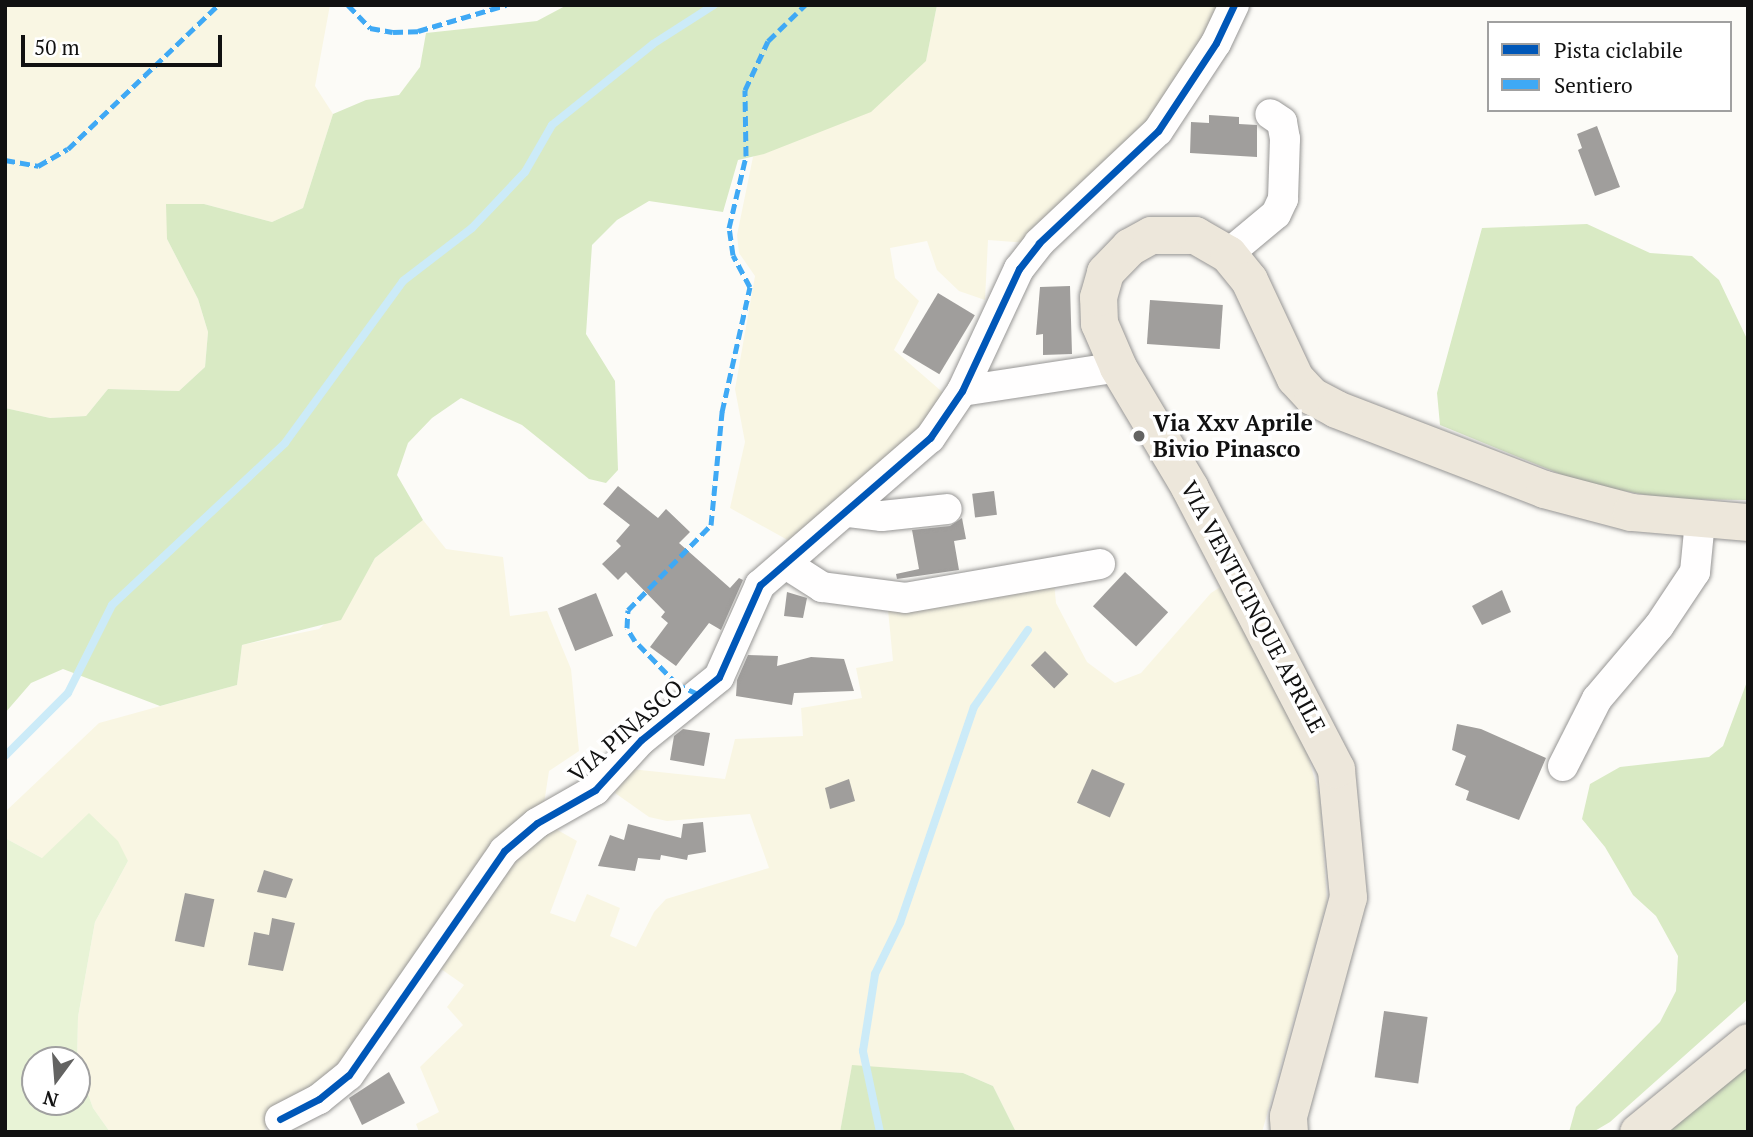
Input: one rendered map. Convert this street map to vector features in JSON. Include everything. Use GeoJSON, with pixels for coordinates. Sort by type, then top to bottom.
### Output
{"type":"FeatureCollection","features":[{"type":"Feature","properties":{"kind":"main road","name":"VIA VENTICINQUE APRILE"},"geometry":{"type":"LineString","coordinates":[[1289,1132],[1288,1116],[1348,897],[1335,769],[1190,488],[1118,367],[1099,323],[1098,297],[1105,272],[1116,258],[1151,235],[1172,232],[1195,235],[1228,254],[1249,280],[1295,378],[1312,396],[1544,489],[1631,512],[1700,521],[1748,522]]}},
{"type":"Feature","properties":{"kind":"main road"},"geometry":{"type":"LineString","coordinates":[[1638,1132],[1748,1042]]}},
{"type":"Feature","properties":{"kind":"street","name":"VIA PINASCO"},"geometry":{"type":"LineString","coordinates":[[280,1119],[319,1099],[349,1075],[504,851],[537,823],[596,790],[641,740],[719,677],[760,585],[849,512],[930,438],[962,391],[1019,269],[1040,243],[1158,131],[1216,43],[1234,5]]}},
{"type":"Feature","properties":{"kind":"street"},"geometry":{"type":"LineString","coordinates":[[1228,254],[1276,215],[1283,199],[1282,122],[1270,114]]}},
{"type":"Feature","properties":{"kind":"street"},"geometry":{"type":"LineString","coordinates":[[962,391],[1118,367]]}},
{"type":"Feature","properties":{"kind":"street"},"geometry":{"type":"LineString","coordinates":[[849,512],[882,516],[947,509]]}},
{"type":"Feature","properties":{"kind":"street"},"geometry":{"type":"LineString","coordinates":[[1563,766],[1597,699],[1660,626],[1695,572],[1700,521]]}},
{"type":"Feature","properties":{"kind":"street"},"geometry":{"type":"LineString","coordinates":[[786,564],[822,587],[905,598],[1100,564]]}},
{"type":"Feature","properties":{"kind":"shaded area"},"geometry":{"type":"Polygon","coordinates":[[[5,5],[330,5],[315,86],[333,114],[303,208],[272,222],[204,204],[167,239],[198,299],[208,332],[205,367],[179,391],[108,389],[86,416],[50,418],[5,408],[5,5]]]}},
{"type":"Feature","properties":{"kind":"shaded area"},"geometry":{"type":"Polygon","coordinates":[[[937,5],[1225,5],[1148,130],[1028,243],[988,240],[985,300],[959,291],[937,270],[927,241],[890,248],[895,278],[919,301],[894,350],[948,397],[911,448],[793,543],[730,508],[745,442],[735,389],[755,276],[739,253],[737,235],[753,157],[926,61],[937,5]]]}},
{"type":"Feature","properties":{"kind":"shaded area"},"geometry":{"type":"Polygon","coordinates":[[[423,520],[446,549],[503,557],[510,616],[547,611],[571,669],[579,751],[549,771],[543,810],[348,1066],[281,1107],[263,1132],[110,1132],[91,1102],[91,1046],[77,1046],[78,1017],[95,922],[128,861],[42,858],[5,838],[5,812],[99,723],[237,685],[242,645],[319,629],[351,600],[375,558],[423,520]]]}},
{"type":"Feature","properties":{"kind":"shaded area"},"geometry":{"type":"Polygon","coordinates":[[[1054,582],[1056,603],[1087,662],[1115,683],[1141,673],[1211,593],[1225,584],[1303,738],[1320,798],[1327,901],[1262,1132],[1016,1132],[993,1086],[963,1073],[852,1066],[840,1132],[419,1132],[416,1124],[439,1112],[420,1067],[463,1025],[447,1007],[464,985],[441,969],[503,872],[539,833],[554,828],[577,841],[550,913],[575,922],[587,894],[620,908],[610,936],[636,947],[654,912],[666,899],[769,868],[750,814],[667,821],[649,817],[615,793],[631,769],[725,779],[735,739],[803,736],[801,708],[862,698],[856,668],[893,661],[888,610],[1054,582]]]}},
{"type":"Feature","properties":{"kind":"green space"},"geometry":{"type":"Polygon","coordinates":[[[567,5],[937,5],[926,61],[871,112],[764,154],[738,160],[723,212],[649,201],[617,220],[592,245],[586,334],[615,381],[618,470],[606,483],[589,479],[522,425],[461,398],[432,418],[408,443],[397,475],[423,520],[375,558],[341,620],[242,645],[237,685],[160,706],[63,669],[31,683],[5,713],[5,408],[50,418],[86,416],[108,389],[179,391],[205,367],[208,332],[198,299],[167,239],[166,204],[204,204],[272,222],[303,208],[333,114],[366,100],[399,95],[420,67],[426,33],[537,21],[567,5]]]}},
{"type":"Feature","properties":{"kind":"green space"},"geometry":{"type":"Polygon","coordinates":[[[1587,224],[1650,253],[1692,256],[1719,280],[1748,341],[1748,500],[1667,499],[1582,483],[1440,425],[1437,393],[1482,228],[1587,224]]]}},
{"type":"Feature","properties":{"kind":"green space"},"geometry":{"type":"Polygon","coordinates":[[[1748,679],[1748,999],[1610,1122],[1593,1132],[1569,1132],[1576,1107],[1660,1022],[1676,991],[1678,956],[1656,916],[1633,895],[1605,847],[1582,819],[1590,784],[1620,767],[1709,757],[1723,746],[1748,679]]]}},
{"type":"Feature","properties":{"kind":"green space"},"geometry":{"type":"Polygon","coordinates":[[[89,813],[118,841],[128,861],[95,922],[78,1017],[77,1046],[21,1046],[21,1116],[91,1116],[91,1102],[110,1132],[5,1132],[5,838],[42,858],[89,813]]]}},
{"type":"Feature","properties":{"kind":"green space"},"geometry":{"type":"Polygon","coordinates":[[[1748,1062],[1748,1132],[1663,1132],[1748,1062]]]}},
{"type":"Feature","properties":{"kind":"green space"},"geometry":{"type":"Polygon","coordinates":[[[852,1065],[963,1073],[993,1086],[1016,1132],[840,1132],[852,1065]]]}},
{"type":"Feature","properties":{"kind":"building"},"geometry":{"type":"Polygon","coordinates":[[[1209,115],[1239,117],[1239,124],[1257,125],[1257,157],[1190,153],[1191,122],[1209,123],[1209,115]]]}},
{"type":"Feature","properties":{"kind":"building"},"geometry":{"type":"Polygon","coordinates":[[[1597,126],[1620,187],[1595,196],[1578,150],[1582,148],[1577,134],[1597,126]]]}},
{"type":"Feature","properties":{"kind":"building"},"geometry":{"type":"Polygon","coordinates":[[[1070,286],[1072,354],[1043,355],[1043,334],[1036,335],[1040,287],[1070,286]]]}},
{"type":"Feature","properties":{"kind":"building"},"geometry":{"type":"Polygon","coordinates":[[[938,293],[975,315],[939,374],[902,352],[938,293]]]}},
{"type":"Feature","properties":{"kind":"building"},"geometry":{"type":"Polygon","coordinates":[[[1150,300],[1223,305],[1220,349],[1147,344],[1150,300]]]}},
{"type":"Feature","properties":{"kind":"building"},"geometry":{"type":"Polygon","coordinates":[[[618,486],[658,518],[666,509],[690,532],[679,543],[730,588],[739,578],[743,580],[721,630],[709,623],[676,666],[650,647],[668,623],[661,617],[665,612],[626,572],[618,580],[602,564],[621,546],[616,541],[630,525],[603,504],[618,486]]]}},
{"type":"Feature","properties":{"kind":"building"},"geometry":{"type":"Polygon","coordinates":[[[994,491],[997,515],[975,518],[972,494],[994,491]]]}},
{"type":"Feature","properties":{"kind":"building"},"geometry":{"type":"Polygon","coordinates":[[[962,518],[966,539],[954,541],[959,570],[897,579],[896,574],[919,569],[912,530],[950,526],[962,518]]]}},
{"type":"Feature","properties":{"kind":"building"},"geometry":{"type":"Polygon","coordinates":[[[1125,572],[1168,612],[1136,647],[1093,606],[1125,572]]]}},
{"type":"Feature","properties":{"kind":"building"},"geometry":{"type":"Polygon","coordinates":[[[1502,590],[1511,612],[1482,625],[1472,606],[1502,590]]]}},
{"type":"Feature","properties":{"kind":"building"},"geometry":{"type":"Polygon","coordinates":[[[787,592],[807,598],[803,618],[784,616],[787,592]]]}},
{"type":"Feature","properties":{"kind":"building"},"geometry":{"type":"Polygon","coordinates":[[[596,593],[613,636],[575,651],[558,608],[596,593]]]}},
{"type":"Feature","properties":{"kind":"building"},"geometry":{"type":"Polygon","coordinates":[[[1045,651],[1068,674],[1054,688],[1031,665],[1045,651]]]}},
{"type":"Feature","properties":{"kind":"building"},"geometry":{"type":"Polygon","coordinates":[[[748,655],[778,656],[777,666],[811,657],[844,659],[854,691],[794,693],[792,705],[736,696],[737,680],[748,655]]]}},
{"type":"Feature","properties":{"kind":"building"},"geometry":{"type":"Polygon","coordinates":[[[1457,724],[1481,729],[1546,758],[1519,820],[1466,800],[1469,791],[1455,785],[1466,756],[1452,750],[1457,724]]]}},
{"type":"Feature","properties":{"kind":"building"},"geometry":{"type":"Polygon","coordinates":[[[683,729],[710,733],[704,766],[670,760],[674,736],[683,729]]]}},
{"type":"Feature","properties":{"kind":"building"},"geometry":{"type":"Polygon","coordinates":[[[1092,769],[1125,784],[1110,817],[1077,803],[1092,769]]]}},
{"type":"Feature","properties":{"kind":"building"},"geometry":{"type":"Polygon","coordinates":[[[849,779],[855,801],[830,809],[825,788],[849,779]]]}},
{"type":"Feature","properties":{"kind":"building"},"geometry":{"type":"Polygon","coordinates":[[[703,822],[706,852],[688,855],[687,860],[661,855],[660,860],[638,858],[635,871],[598,866],[610,835],[624,840],[628,824],[681,838],[683,824],[703,822]]]}},
{"type":"Feature","properties":{"kind":"building"},"geometry":{"type":"Polygon","coordinates":[[[264,870],[293,879],[286,898],[257,892],[264,870]]]}},
{"type":"Feature","properties":{"kind":"building"},"geometry":{"type":"Polygon","coordinates":[[[185,893],[214,899],[204,947],[175,941],[185,893]]]}},
{"type":"Feature","properties":{"kind":"building"},"geometry":{"type":"Polygon","coordinates":[[[272,918],[295,923],[283,971],[248,965],[254,932],[269,935],[272,918]]]}},
{"type":"Feature","properties":{"kind":"building"},"geometry":{"type":"Polygon","coordinates":[[[1384,1011],[1428,1017],[1418,1083],[1375,1077],[1384,1011]]]}},
{"type":"Feature","properties":{"kind":"building"},"geometry":{"type":"Polygon","coordinates":[[[389,1072],[405,1103],[362,1125],[349,1098],[389,1072]]]}},
{"type":"Feature","properties":{"kind":"waterway"},"geometry":{"type":"LineString","coordinates":[[5,756],[68,693],[112,605],[285,443],[403,281],[472,228],[525,172],[552,125],[653,44],[714,5]]}},
{"type":"Feature","properties":{"kind":"waterway"},"geometry":{"type":"LineString","coordinates":[[880,1132],[863,1051],[875,974],[900,923],[974,707],[1028,630]]}},
{"type":"Feature","properties":{"kind":"marked path"},"geometry":{"type":"LineString","coordinates":[[5,160],[38,166],[68,149],[218,5]]}},
{"type":"Feature","properties":{"kind":"marked path"},"geometry":{"type":"LineString","coordinates":[[348,5],[370,28],[393,32],[418,31],[506,5]]}},
{"type":"Feature","properties":{"kind":"marked path"},"geometry":{"type":"LineString","coordinates":[[698,694],[677,684],[635,641],[627,628],[628,610],[711,525],[722,412],[750,287],[733,255],[729,228],[746,156],[745,90],[768,41],[805,5]]}},
{"type":"Feature","properties":{"kind":"cycle path"},"geometry":{"type":"LineString","coordinates":[[280,1119],[319,1099],[349,1075],[504,851],[537,823],[595,790],[641,740],[719,677],[760,585],[930,438],[962,391],[1019,269],[1039,243],[1158,131],[1216,43],[1234,5]]}},
{"type":"Feature","properties":{"kind":"place","name":"Via Xxv Aprile Bivio Pinasco"},"geometry":{"type":"Point","coordinates":[1139,436]}}]}
